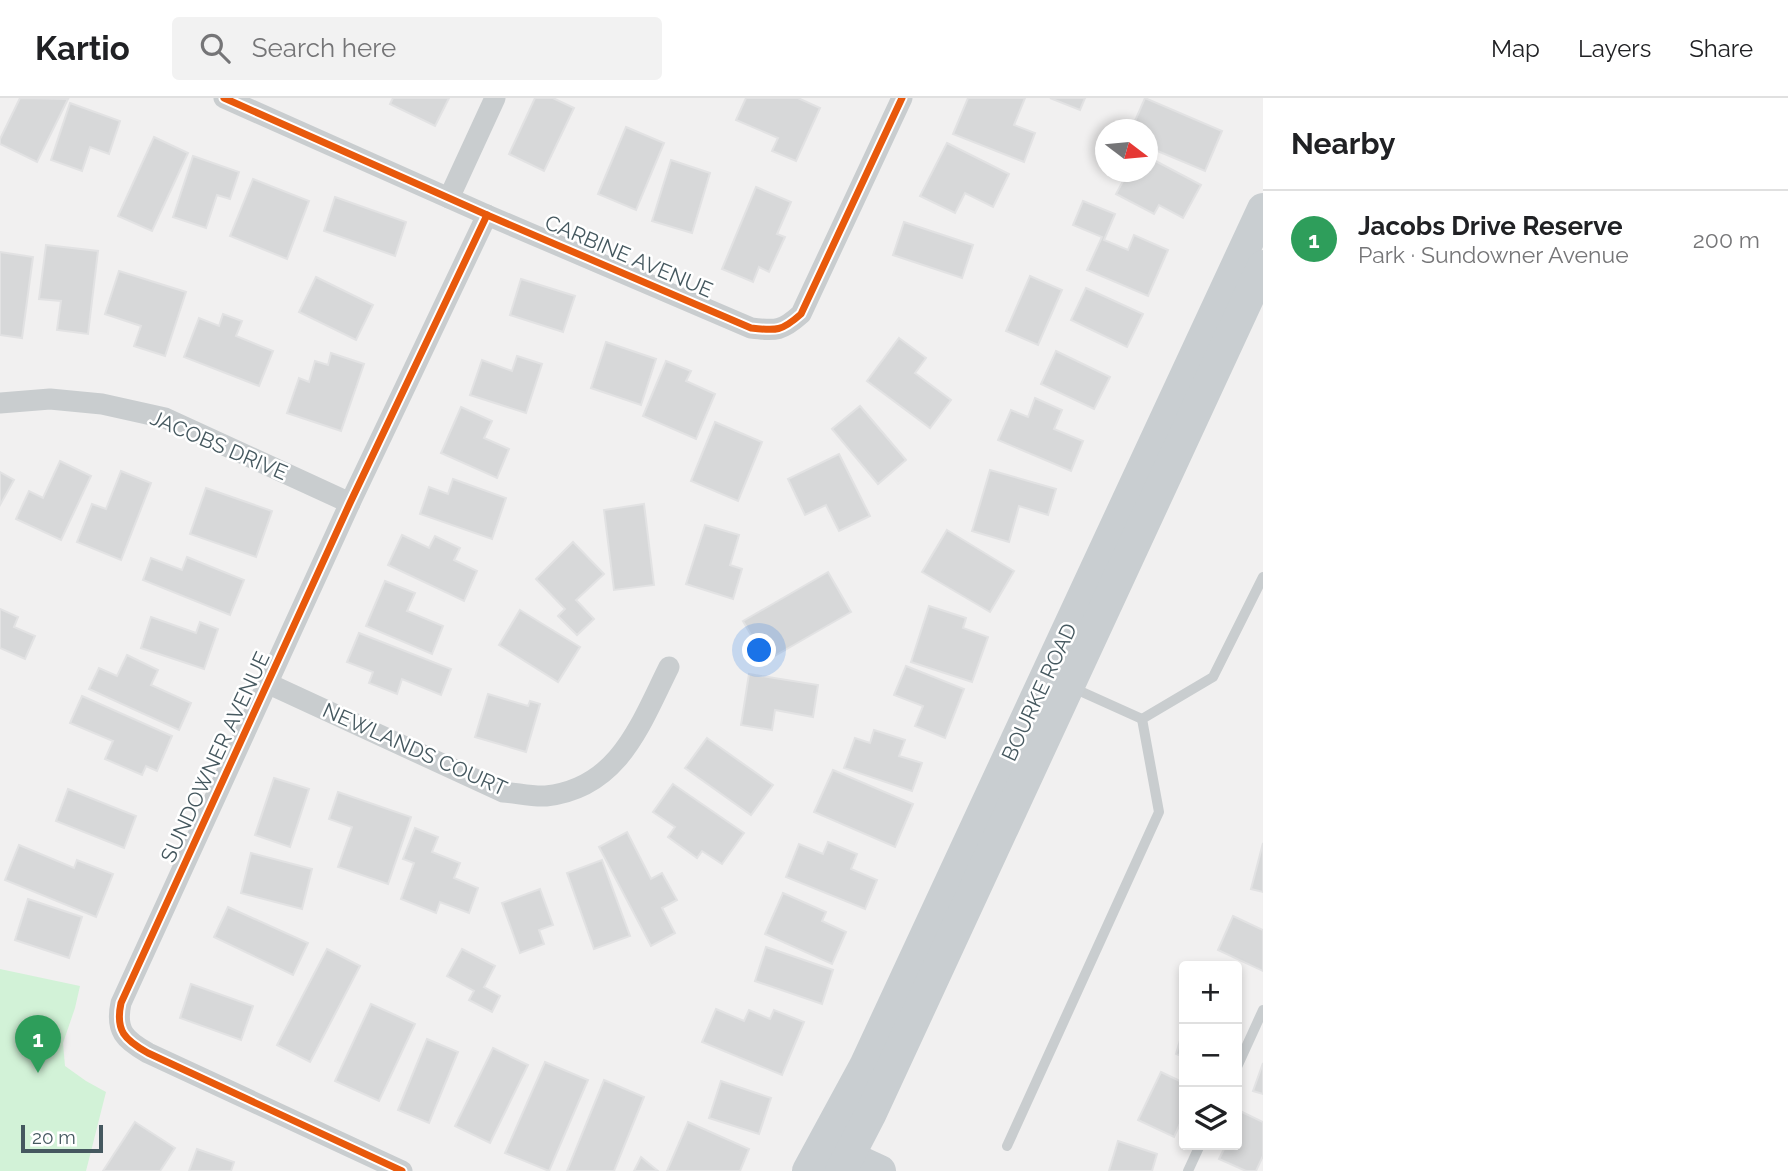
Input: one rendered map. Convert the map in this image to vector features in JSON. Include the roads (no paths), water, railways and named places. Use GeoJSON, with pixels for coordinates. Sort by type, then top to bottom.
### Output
{"type":"FeatureCollection","features":[{"type":"Feature","properties":{"kind":"main road","name":"BOURKE ROAD"},"geometry":{"type":"LineString","coordinates":[[1058,681],[1263,209]]}},
{"type":"Feature","properties":{"kind":"main road","name":"BOURKE ROAD"},"geometry":{"type":"LineString","coordinates":[[830,1161],[1058,681],[1263,266]]}},
{"type":"Feature","properties":{"kind":"main road"},"geometry":{"type":"LineString","coordinates":[[830,1161],[880,1171]]}},
{"type":"Feature","properties":{"kind":"street","name":"CARBINE AVENUE"},"geometry":{"type":"LineString","coordinates":[[223,98],[751,328],[776,331],[788,326],[802,314],[902,98]]}},
{"type":"Feature","properties":{"kind":"street"},"geometry":{"type":"LineString","coordinates":[[449,198],[495,98]]}},
{"type":"Feature","properties":{"kind":"street","name":"SUNDOWNER AVENUE"},"geometry":{"type":"LineString","coordinates":[[402,1171],[149,1053],[128,1041],[119,1023],[121,1003],[350,503],[487,215]]}},
{"type":"Feature","properties":{"kind":"street","name":"JACOBS DRIVE"},"geometry":{"type":"LineString","coordinates":[[0,403],[50,399],[102,404],[165,418],[350,503]]}},
{"type":"Feature","properties":{"kind":"street","name":"NEWLANDS COURT"},"geometry":{"type":"LineString","coordinates":[[269,684],[503,792],[543,796],[575,790],[606,772],[631,741],[669,667]]}},
{"type":"Feature","properties":{"kind":"lane"},"geometry":{"type":"LineString","coordinates":[[1142,719],[1213,677],[1263,577]]}},
{"type":"Feature","properties":{"kind":"lane"},"geometry":{"type":"LineString","coordinates":[[1058,681],[1142,719]]}},
{"type":"Feature","properties":{"kind":"lane"},"geometry":{"type":"LineString","coordinates":[[1007,1146],[1159,812],[1142,719]]}},
{"type":"Feature","properties":{"kind":"lane"},"geometry":{"type":"LineString","coordinates":[[1242,1056],[1263,1010]]}},
{"type":"Feature","properties":{"kind":"lane"},"geometry":{"type":"LineString","coordinates":[[1188,1171],[1198,1150]]}},
{"type":"Feature","properties":{"kind":"place","name":"Jacobs Drive Reserve"},"geometry":{"type":"Point","coordinates":[38,1073]}}]}
